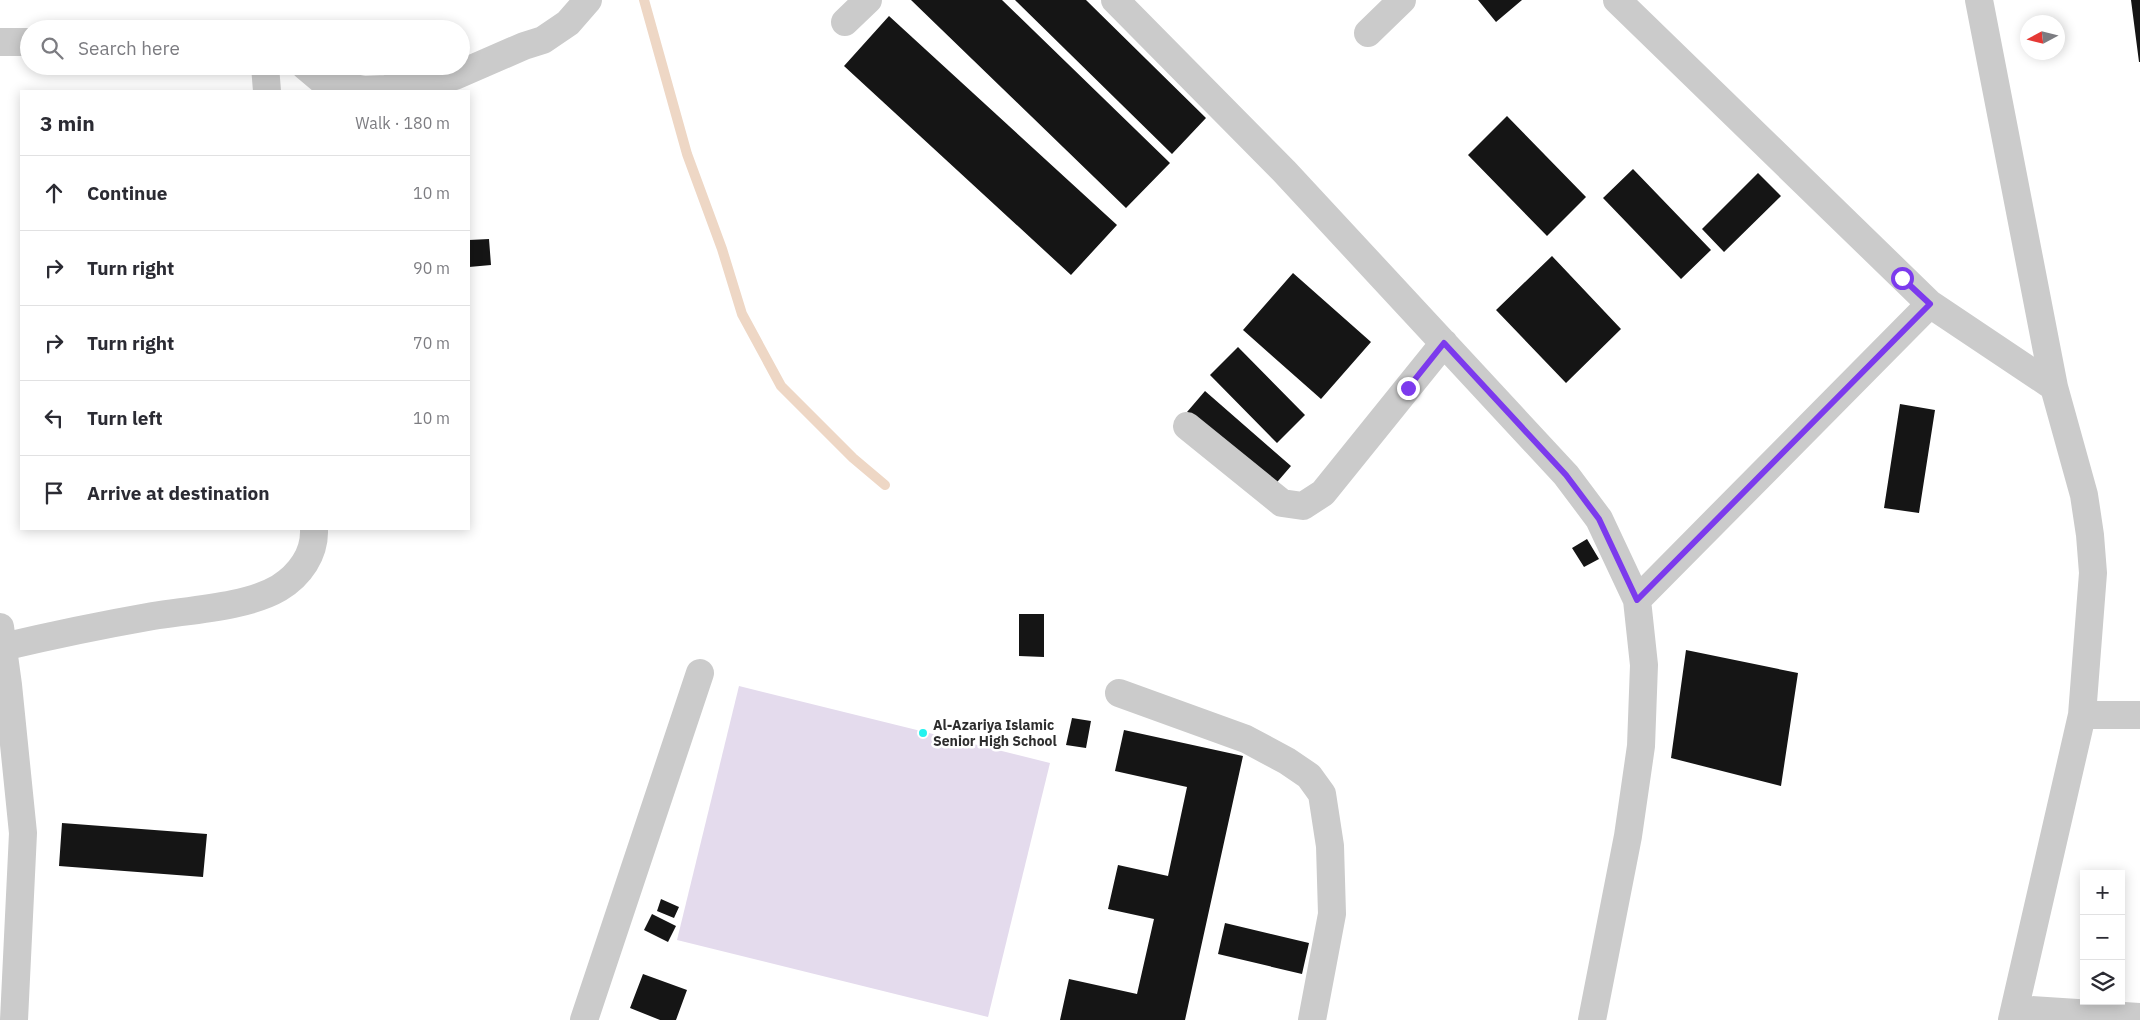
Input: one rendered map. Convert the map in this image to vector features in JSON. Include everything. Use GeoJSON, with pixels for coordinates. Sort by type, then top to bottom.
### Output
{"type":"FeatureCollection","features":[{"type":"Feature","properties":{"kind":"street"},"geometry":{"type":"LineString","coordinates":[[470,69],[524,46],[544,40],[568,23],[588,0]]}},
{"type":"Feature","properties":{"kind":"street"},"geometry":{"type":"LineString","coordinates":[[845,22],[868,0]]}},
{"type":"Feature","properties":{"kind":"street"},"geometry":{"type":"LineString","coordinates":[[1115,0],[1284,171],[1566,475],[1599,519],[1637,600],[1644,665],[1641,746],[1628,836],[1592,1020]]}},
{"type":"Feature","properties":{"kind":"street"},"geometry":{"type":"LineString","coordinates":[[1368,33],[1402,0]]}},
{"type":"Feature","properties":{"kind":"street"},"geometry":{"type":"LineString","coordinates":[[1978,0],[2054,387],[2084,495],[2093,573],[2082,715],[2013,1014],[2140,1017]]}},
{"type":"Feature","properties":{"kind":"street"},"geometry":{"type":"LineString","coordinates":[[1622,2],[1930,304],[2054,387]]}},
{"type":"Feature","properties":{"kind":"street"},"geometry":{"type":"LineString","coordinates":[[0,42],[20,42]]}},
{"type":"Feature","properties":{"kind":"street"},"geometry":{"type":"LineString","coordinates":[[265,75],[267,90]]}},
{"type":"Feature","properties":{"kind":"street"},"geometry":{"type":"LineString","coordinates":[[316,75],[324,82],[364,90],[386,89],[457,75]]}},
{"type":"Feature","properties":{"kind":"street"},"geometry":{"type":"LineString","coordinates":[[1637,600],[1930,304]]}},
{"type":"Feature","properties":{"kind":"street"},"geometry":{"type":"LineString","coordinates":[[1187,426],[1282,503],[1303,506],[1323,493],[1444,343]]}},
{"type":"Feature","properties":{"kind":"street"},"geometry":{"type":"LineString","coordinates":[[14,1020],[23,833],[2,637],[88,627],[243,602],[278,589],[294,577],[307,562],[314,530]]}},
{"type":"Feature","properties":{"kind":"street"},"geometry":{"type":"LineString","coordinates":[[584,1020],[700,673]]}},
{"type":"Feature","properties":{"kind":"street"},"geometry":{"type":"LineString","coordinates":[[1119,693],[1246,739],[1287,761],[1309,776],[1322,794],[1330,846],[1332,914],[1312,1020]]}},
{"type":"Feature","properties":{"kind":"street"},"geometry":{"type":"LineString","coordinates":[[2082,715],[2140,715]]}},
{"type":"Feature","properties":{"kind":"shaded area"},"geometry":{"type":"Polygon","coordinates":[[[739,686],[1050,763],[988,1017],[677,940],[739,686]]]}},
{"type":"Feature","properties":{"kind":"building"},"geometry":{"type":"Polygon","coordinates":[[[911,0],[1002,0],[1170,163],[1126,208],[911,0]]]}},
{"type":"Feature","properties":{"kind":"building"},"geometry":{"type":"Polygon","coordinates":[[[1015,0],[1086,0],[1206,118],[1172,154],[1015,0]]]}},
{"type":"Feature","properties":{"kind":"building"},"geometry":{"type":"Polygon","coordinates":[[[1478,0],[1522,0],[1496,22],[1478,0]]]}},
{"type":"Feature","properties":{"kind":"building"},"geometry":{"type":"Polygon","coordinates":[[[2131,0],[2140,0],[2140,62],[2139,62],[2131,0]]]}},
{"type":"Feature","properties":{"kind":"building"},"geometry":{"type":"Polygon","coordinates":[[[889,16],[1117,225],[1071,275],[844,66],[889,16]]]}},
{"type":"Feature","properties":{"kind":"building"},"geometry":{"type":"Polygon","coordinates":[[[1507,116],[1586,197],[1547,236],[1468,155],[1507,116]]]}},
{"type":"Feature","properties":{"kind":"building"},"geometry":{"type":"Polygon","coordinates":[[[1633,169],[1711,250],[1681,279],[1603,198],[1633,169]]]}},
{"type":"Feature","properties":{"kind":"building"},"geometry":{"type":"Polygon","coordinates":[[[1758,173],[1781,196],[1724,252],[1702,229],[1758,173]]]}},
{"type":"Feature","properties":{"kind":"building"},"geometry":{"type":"Polygon","coordinates":[[[489,239],[491,265],[470,267],[470,240],[489,239]]]}},
{"type":"Feature","properties":{"kind":"building"},"geometry":{"type":"Polygon","coordinates":[[[1552,256],[1621,329],[1566,383],[1496,310],[1552,256]]]}},
{"type":"Feature","properties":{"kind":"building"},"geometry":{"type":"Polygon","coordinates":[[[1293,273],[1371,342],[1321,399],[1243,330],[1293,273]]]}},
{"type":"Feature","properties":{"kind":"building"},"geometry":{"type":"Polygon","coordinates":[[[1238,347],[1305,415],[1277,443],[1210,375],[1238,347]]]}},
{"type":"Feature","properties":{"kind":"building"},"geometry":{"type":"Polygon","coordinates":[[[1205,391],[1291,466],[1272,488],[1187,412],[1205,391]]]}},
{"type":"Feature","properties":{"kind":"building"},"geometry":{"type":"Polygon","coordinates":[[[1900,404],[1935,410],[1919,513],[1884,508],[1900,404]]]}},
{"type":"Feature","properties":{"kind":"building"},"geometry":{"type":"Polygon","coordinates":[[[1587,539],[1599,559],[1584,567],[1572,548],[1587,539]]]}},
{"type":"Feature","properties":{"kind":"building"},"geometry":{"type":"Polygon","coordinates":[[[1019,614],[1044,614],[1044,657],[1019,656],[1019,614]]]}},
{"type":"Feature","properties":{"kind":"building"},"geometry":{"type":"Polygon","coordinates":[[[1686,650],[1798,673],[1781,786],[1671,758],[1686,650]]]}},
{"type":"Feature","properties":{"kind":"building"},"geometry":{"type":"Polygon","coordinates":[[[1072,718],[1091,721],[1086,748],[1066,745],[1072,718]]]}},
{"type":"Feature","properties":{"kind":"building"},"geometry":{"type":"Polygon","coordinates":[[[1124,730],[1243,756],[1185,1020],[1060,1020],[1069,979],[1137,994],[1154,919],[1108,909],[1118,865],[1168,876],[1187,787],[1115,771],[1124,730]]]}},
{"type":"Feature","properties":{"kind":"building"},"geometry":{"type":"Polygon","coordinates":[[[62,823],[207,834],[203,877],[59,866],[62,823]]]}},
{"type":"Feature","properties":{"kind":"building"},"geometry":{"type":"Polygon","coordinates":[[[661,899],[679,907],[674,918],[657,911],[661,899]]]}},
{"type":"Feature","properties":{"kind":"building"},"geometry":{"type":"Polygon","coordinates":[[[652,914],[676,926],[668,942],[644,930],[652,914]]]}},
{"type":"Feature","properties":{"kind":"building"},"geometry":{"type":"Polygon","coordinates":[[[1225,923],[1309,943],[1302,974],[1218,954],[1225,923]]]}},
{"type":"Feature","properties":{"kind":"building"},"geometry":{"type":"Polygon","coordinates":[[[643,974],[687,990],[676,1020],[660,1020],[630,1008],[643,974]]]}},
{"type":"Feature","properties":{"kind":"waterway"},"geometry":{"type":"LineString","coordinates":[[644,0],[687,154],[722,249],[742,314],[781,386],[853,458],[885,485]]}},
{"type":"Feature","properties":{"kind":"place","name":"Al-Azariya Islamic Senior High School"},"geometry":{"type":"Point","coordinates":[923,733]}},
{"type":"Feature","properties":{"kind":"route"},"geometry":{"type":"LineString","coordinates":[[1408,388],[1444,343],[1566,475],[1599,519],[1637,600],[1930,304],[1902,278]]}}]}
